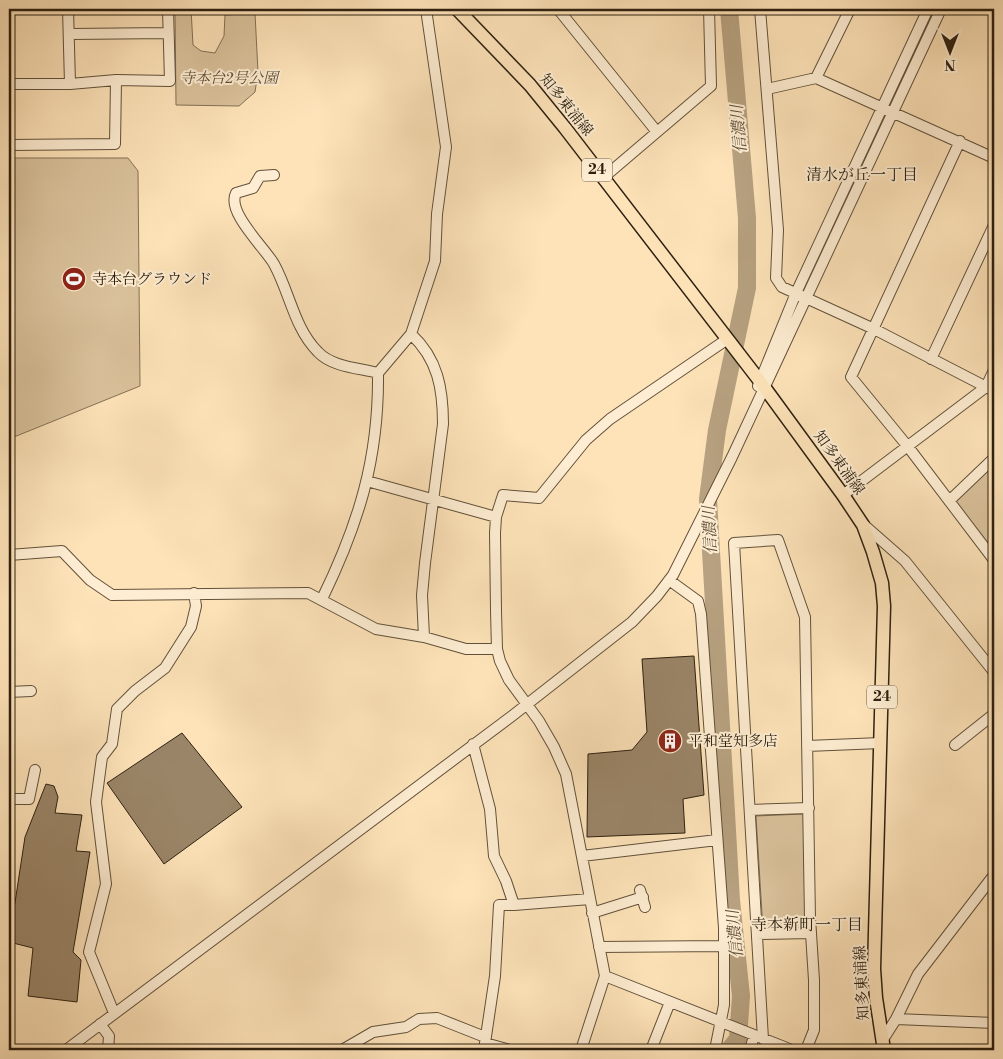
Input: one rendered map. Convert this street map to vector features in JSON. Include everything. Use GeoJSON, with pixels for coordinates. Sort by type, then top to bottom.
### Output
{"type":"FeatureCollection","features":[{"type":"Feature","properties":{"kind":"main road","name":"知多東浦線"},"geometry":{"type":"LineString","coordinates":[[457,9],[530,85],[762,384],[844,495],[863,525],[879,569],[883,598],[874,969],[883,1044]]}},
{"type":"Feature","properties":{"kind":"street"},"geometry":{"type":"LineString","coordinates":[[68,9],[70,84]]}},
{"type":"Feature","properties":{"kind":"street"},"geometry":{"type":"LineString","coordinates":[[9,84],[70,84],[116,80],[170,81],[168,9]]}},
{"type":"Feature","properties":{"kind":"street"},"geometry":{"type":"LineString","coordinates":[[322,599],[354,528],[367,481],[379,410],[378,373],[411,334],[435,261],[437,214],[446,147],[426,9]]}},
{"type":"Feature","properties":{"kind":"street"},"geometry":{"type":"LineString","coordinates":[[558,9],[657,132]]}},
{"type":"Feature","properties":{"kind":"street"},"geometry":{"type":"LineString","coordinates":[[603,178],[711,86],[709,9]]}},
{"type":"Feature","properties":{"kind":"street"},"geometry":{"type":"LineString","coordinates":[[760,9],[778,230],[776,278],[782,287],[874,329],[990,389]]}},
{"type":"Feature","properties":{"kind":"street"},"geometry":{"type":"LineString","coordinates":[[816,78],[850,9]]}},
{"type":"Feature","properties":{"kind":"street"},"geometry":{"type":"LineString","coordinates":[[66,1050],[474,744],[632,622],[669,580],[701,521],[732,456],[753,409],[796,293],[928,9]]}},
{"type":"Feature","properties":{"kind":"street"},"geometry":{"type":"LineString","coordinates":[[762,384],[806,298],[941,9]]}},
{"type":"Feature","properties":{"kind":"street"},"geometry":{"type":"LineString","coordinates":[[70,34],[168,33]]}},
{"type":"Feature","properties":{"kind":"street"},"geometry":{"type":"LineString","coordinates":[[767,89],[816,78],[960,141],[994,158]]}},
{"type":"Feature","properties":{"kind":"street"},"geometry":{"type":"LineString","coordinates":[[9,145],[115,144],[116,80]]}},
{"type":"Feature","properties":{"kind":"street"},"geometry":{"type":"LineString","coordinates":[[960,141],[851,377],[909,448],[994,560]]}},
{"type":"Feature","properties":{"kind":"street"},"geometry":{"type":"LineString","coordinates":[[274,175],[260,176],[253,188],[236,193],[234,202],[244,226],[274,264],[302,332],[318,353],[336,363],[378,373]]}},
{"type":"Feature","properties":{"kind":"street"},"geometry":{"type":"LineString","coordinates":[[931,359],[994,226]]}},
{"type":"Feature","properties":{"kind":"street"},"geometry":{"type":"LineString","coordinates":[[411,334],[432,359],[443,396],[443,424],[422,596],[424,637]]}},
{"type":"Feature","properties":{"kind":"street"},"geometry":{"type":"LineString","coordinates":[[581,1050],[605,976],[566,774],[554,747],[509,680],[497,649],[496,517],[502,494],[539,498],[586,440],[610,419],[726,340]]}},
{"type":"Feature","properties":{"kind":"street"},"geometry":{"type":"LineString","coordinates":[[844,495],[990,389],[994,370]]}},
{"type":"Feature","properties":{"kind":"street"},"geometry":{"type":"LineString","coordinates":[[949,501],[994,458]]}},
{"type":"Feature","properties":{"kind":"street"},"geometry":{"type":"LineString","coordinates":[[367,481],[496,517]]}},
{"type":"Feature","properties":{"kind":"street"},"geometry":{"type":"LineString","coordinates":[[863,525],[905,561],[994,672]]}},
{"type":"Feature","properties":{"kind":"street"},"geometry":{"type":"LineString","coordinates":[[750,1050],[756,1037],[757,934],[734,543],[778,540],[805,617],[814,1030],[806,1050]]}},
{"type":"Feature","properties":{"kind":"street"},"geometry":{"type":"LineString","coordinates":[[9,554],[62,551],[90,580],[112,595],[194,593],[283,595],[308,593],[376,630],[424,637],[466,649],[497,649]]}},
{"type":"Feature","properties":{"kind":"street"},"geometry":{"type":"LineString","coordinates":[[669,580],[698,601],[700,605],[724,946],[724,1005],[715,1050]]}},
{"type":"Feature","properties":{"kind":"street"},"geometry":{"type":"LineString","coordinates":[[114,1013],[90,952],[90,943],[106,884],[96,802],[102,756],[112,744],[117,709],[134,691],[165,668],[191,627],[196,606],[194,593]]}},
{"type":"Feature","properties":{"kind":"street"},"geometry":{"type":"LineString","coordinates":[[9,692],[31,691]]}},
{"type":"Feature","properties":{"kind":"street"},"geometry":{"type":"LineString","coordinates":[[955,745],[994,714]]}},
{"type":"Feature","properties":{"kind":"street"},"geometry":{"type":"LineString","coordinates":[[808,746],[880,743]]}},
{"type":"Feature","properties":{"kind":"street"},"geometry":{"type":"LineString","coordinates":[[474,744],[490,809],[494,856],[506,881],[514,905]]}},
{"type":"Feature","properties":{"kind":"street"},"geometry":{"type":"LineString","coordinates":[[9,799],[29,799],[35,770]]}},
{"type":"Feature","properties":{"kind":"street"},"geometry":{"type":"LineString","coordinates":[[750,810],[809,808]]}},
{"type":"Feature","properties":{"kind":"street"},"geometry":{"type":"LineString","coordinates":[[582,856],[717,840]]}},
{"type":"Feature","properties":{"kind":"street"},"geometry":{"type":"LineString","coordinates":[[878,1050],[883,1044],[918,974],[994,875]]}},
{"type":"Feature","properties":{"kind":"street"},"geometry":{"type":"LineString","coordinates":[[510,1050],[485,1043],[495,976],[499,905],[590,898]]}},
{"type":"Feature","properties":{"kind":"street"},"geometry":{"type":"LineString","coordinates":[[592,913],[643,898]]}},
{"type":"Feature","properties":{"kind":"street"},"geometry":{"type":"LineString","coordinates":[[757,934],[811,933]]}},
{"type":"Feature","properties":{"kind":"street"},"geometry":{"type":"LineString","coordinates":[[599,947],[724,946]]}},
{"type":"Feature","properties":{"kind":"street"},"geometry":{"type":"LineString","coordinates":[[605,976],[792,1050]]}},
{"type":"Feature","properties":{"kind":"street"},"geometry":{"type":"LineString","coordinates":[[651,1050],[670,1002]]}},
{"type":"Feature","properties":{"kind":"street"},"geometry":{"type":"LineString","coordinates":[[342,1050],[373,1032],[406,1027],[419,1019],[429,1018],[437,1018],[485,1037]]}},
{"type":"Feature","properties":{"kind":"street"},"geometry":{"type":"LineString","coordinates":[[896,1019],[994,1023]]}},
{"type":"Feature","properties":{"kind":"street"},"geometry":{"type":"LineString","coordinates":[[100,1024],[109,1036],[108,1050]]}},
{"type":"Feature","properties":{"kind":"green space","name":"寺本台2号公園"},"geometry":{"type":"Polygon","coordinates":[[[175,9],[191,9],[193,45],[201,51],[215,53],[224,36],[225,15],[255,13],[258,72],[255,92],[239,106],[176,105],[175,9]]]}},
{"type":"Feature","properties":{"kind":"green space","name":"寺本台グラウンド"},"geometry":{"type":"Polygon","coordinates":[[[9,158],[128,158],[138,171],[140,386],[9,439],[9,158]]]}},
{"type":"Feature","properties":{"kind":"green space"},"geometry":{"type":"Polygon","coordinates":[[[994,458],[994,560],[949,501],[994,458]]]}},
{"type":"Feature","properties":{"kind":"green space"},"geometry":{"type":"Polygon","coordinates":[[[804,814],[807,929],[763,930],[756,816],[804,814]]]}},
{"type":"Feature","properties":{"kind":"building","name":"平和堂知多店"},"geometry":{"type":"Polygon","coordinates":[[[694,656],[704,795],[683,799],[685,833],[587,837],[588,754],[632,750],[647,732],[642,659],[694,656]]]}},
{"type":"Feature","properties":{"kind":"building"},"geometry":{"type":"Polygon","coordinates":[[[182,733],[242,807],[164,864],[107,783],[182,733]]]}},
{"type":"Feature","properties":{"kind":"building"},"geometry":{"type":"Polygon","coordinates":[[[46,784],[54,786],[58,797],[55,813],[82,815],[76,851],[90,852],[73,952],[81,960],[77,1002],[28,996],[33,948],[9,942],[25,837],[46,784]]]}},
{"type":"Feature","properties":{"kind":"waterway","name":"信濃川"},"geometry":{"type":"LineString","coordinates":[[729,9],[747,218],[747,288],[717,430],[708,499],[731,900],[741,996],[738,1039],[729,1050]]}},
{"type":"Feature","properties":{"kind":"place","name":"寺本台グラウンド"},"geometry":{"type":"Point","coordinates":[74,279]}},
{"type":"Feature","properties":{"kind":"place","name":"平和堂知多店"},"geometry":{"type":"Point","coordinates":[670,741]}},
{"type":"Feature","properties":{"kind":"district","name":"清水が丘一丁目"},"geometry":{"type":"Point","coordinates":[862,175]}},
{"type":"Feature","properties":{"kind":"district","name":"寺本新町一丁目"},"geometry":{"type":"Point","coordinates":[807,925]}}]}
